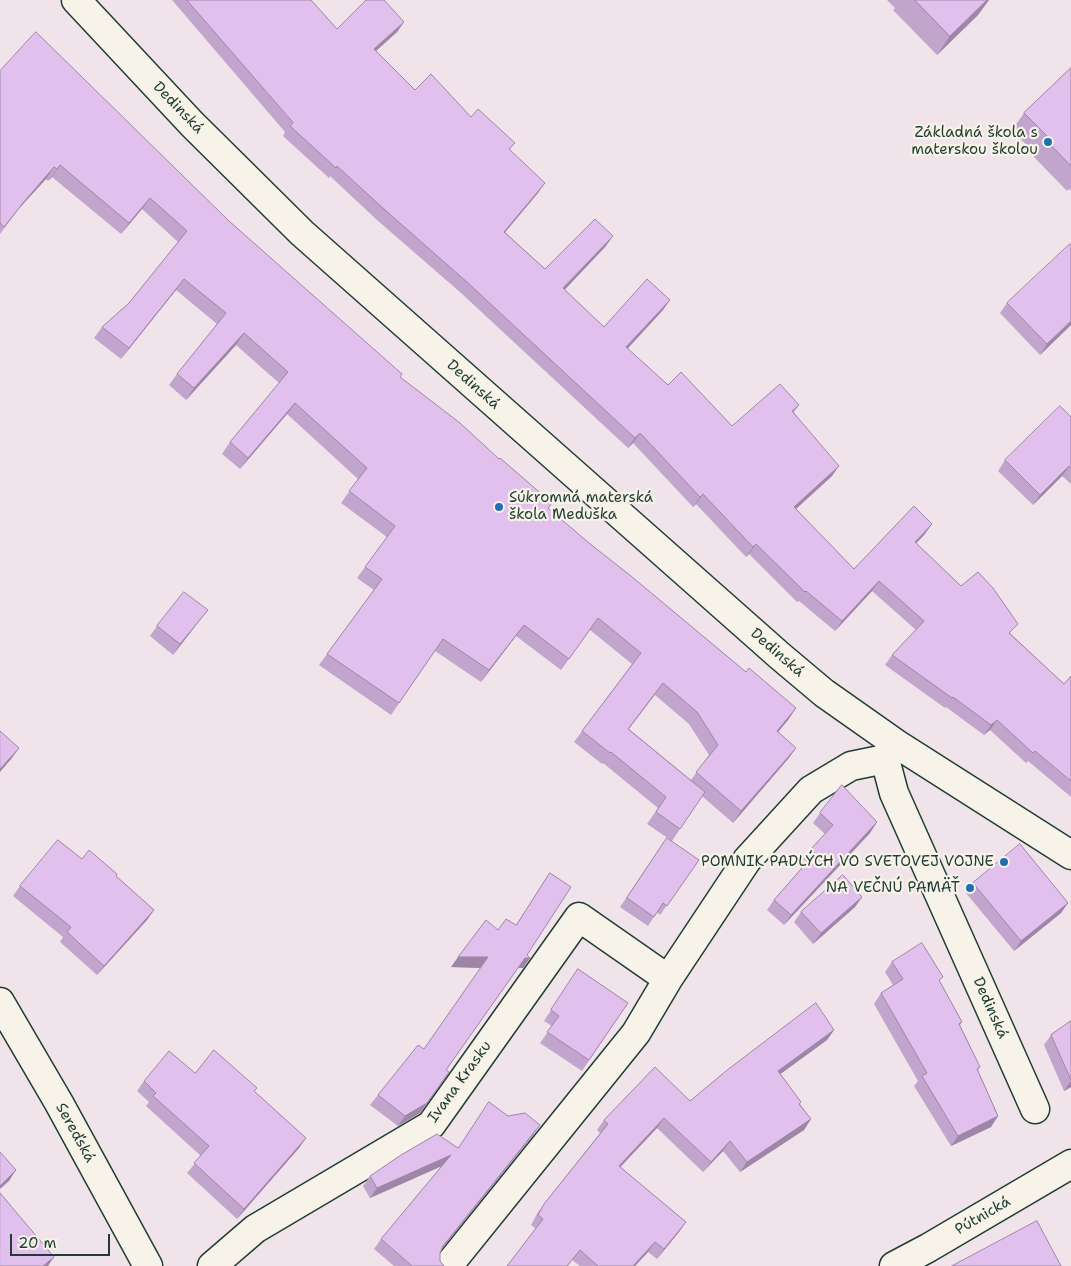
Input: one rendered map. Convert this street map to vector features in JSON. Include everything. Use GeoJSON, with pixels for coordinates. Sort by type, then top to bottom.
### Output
{"type":"FeatureCollection","features":[{"type":"Feature","properties":{"kind":"street","name":"Dedinská"},"geometry":{"type":"LineString","coordinates":[[76,0],[192,124],[302,233],[890,751],[1071,856]]}},
{"type":"Feature","properties":{"kind":"street","name":"Dedinská"},"geometry":{"type":"LineString","coordinates":[[890,751],[894,793],[1035,1108]]}},
{"type":"Feature","properties":{"kind":"street"},"geometry":{"type":"LineString","coordinates":[[448,1266],[636,1033],[668,979],[747,860],[811,790],[850,766],[890,751]]}},
{"type":"Feature","properties":{"kind":"street","name":"Ivana Krasku"},"geometry":{"type":"LineString","coordinates":[[212,1266],[255,1229],[431,1125],[579,917],[668,979]]}},
{"type":"Feature","properties":{"kind":"street","name":"Sereďská"},"geometry":{"type":"LineString","coordinates":[[0,1002],[59,1103],[148,1266]]}},
{"type":"Feature","properties":{"kind":"street","name":"Pútnická"},"geometry":{"type":"LineString","coordinates":[[894,1266],[1071,1164]]}},
{"type":"Feature","properties":{"kind":"building"},"geometry":{"type":"Polygon","coordinates":[[[187,0],[311,0],[337,29],[366,0],[384,0],[404,22],[374,49],[415,90],[431,74],[471,117],[478,109],[515,143],[509,149],[545,183],[504,232],[545,269],[595,219],[613,236],[563,288],[604,327],[647,279],[670,300],[626,347],[668,385],[681,372],[732,426],[780,384],[799,405],[792,411],[839,466],[794,507],[854,569],[914,506],[932,524],[915,542],[961,586],[978,572],[993,588],[1018,624],[1009,633],[1064,684],[1071,676],[1071,781],[1035,751],[1033,753],[997,720],[991,725],[892,655],[924,621],[879,581],[842,621],[805,592],[756,544],[753,547],[703,494],[700,497],[640,433],[635,438],[468,283],[290,126],[293,123],[187,0]]]}},
{"type":"Feature","properties":{"kind":"building"},"geometry":{"type":"Polygon","coordinates":[[[915,0],[987,0],[950,36],[915,0]]]}},
{"type":"Feature","properties":{"kind":"building"},"geometry":{"type":"Polygon","coordinates":[[[36,32],[229,221],[402,374],[400,377],[460,423],[499,459],[552,503],[548,508],[589,543],[746,672],[749,668],[796,708],[777,731],[796,748],[741,811],[696,772],[718,745],[697,712],[663,683],[628,729],[705,792],[680,829],[656,812],[666,797],[582,731],[641,653],[598,618],[569,659],[524,625],[489,670],[443,639],[399,703],[327,654],[382,579],[365,567],[395,526],[349,491],[367,468],[295,403],[248,458],[230,442],[288,372],[244,333],[194,388],[177,374],[226,313],[184,279],[129,348],[102,327],[129,303],[187,231],[150,198],[129,223],[60,165],[57,169],[54,167],[4,227],[0,223],[0,71],[36,32]]]}},
{"type":"Feature","properties":{"kind":"building"},"geometry":{"type":"Polygon","coordinates":[[[1071,68],[1071,166],[1046,140],[1048,137],[1024,113],[1071,68]]]}},
{"type":"Feature","properties":{"kind":"building"},"geometry":{"type":"Polygon","coordinates":[[[1070,244],[1071,321],[1047,344],[1007,303],[1070,244]]]}},
{"type":"Feature","properties":{"kind":"building"},"geometry":{"type":"Polygon","coordinates":[[[1060,406],[1071,417],[1071,468],[1069,466],[1040,495],[1005,460],[1060,406]]]}},
{"type":"Feature","properties":{"kind":"building"},"geometry":{"type":"Polygon","coordinates":[[[184,592],[208,610],[180,644],[157,626],[184,592]]]}},
{"type":"Feature","properties":{"kind":"building"},"geometry":{"type":"Polygon","coordinates":[[[0,731],[19,748],[0,769],[0,731]]]}},
{"type":"Feature","properties":{"kind":"building"},"geometry":{"type":"Polygon","coordinates":[[[842,785],[877,822],[791,915],[774,900],[815,853],[811,849],[833,825],[820,813],[842,785]]]}},
{"type":"Feature","properties":{"kind":"building"},"geometry":{"type":"Polygon","coordinates":[[[667,838],[699,860],[667,906],[663,903],[654,917],[627,898],[667,838]]]}},
{"type":"Feature","properties":{"kind":"building"},"geometry":{"type":"Polygon","coordinates":[[[58,840],[82,859],[89,850],[154,910],[104,966],[67,932],[71,927],[20,886],[58,840]]]}},
{"type":"Feature","properties":{"kind":"building"},"geometry":{"type":"Polygon","coordinates":[[[1020,844],[1068,903],[1021,941],[973,883],[1020,844]]]}},
{"type":"Feature","properties":{"kind":"building"},"geometry":{"type":"Polygon","coordinates":[[[550,873],[571,887],[527,955],[530,958],[525,958],[446,1070],[449,1072],[427,1103],[405,1116],[378,1095],[418,1045],[424,1049],[488,957],[458,957],[486,920],[498,930],[506,919],[516,925],[550,873]]]}},
{"type":"Feature","properties":{"kind":"building"},"geometry":{"type":"Polygon","coordinates":[[[843,875],[862,897],[821,933],[801,912],[843,875]]]}},
{"type":"Feature","properties":{"kind":"building"},"geometry":{"type":"Polygon","coordinates":[[[922,943],[943,977],[939,980],[962,1022],[959,1024],[980,1067],[977,1069],[998,1116],[958,1136],[922,1076],[927,1073],[881,993],[903,979],[892,962],[922,943]]]}},
{"type":"Feature","properties":{"kind":"building"},"geometry":{"type":"Polygon","coordinates":[[[578,969],[628,1003],[589,1060],[547,1032],[559,1016],[551,1010],[578,969]]]}},
{"type":"Feature","properties":{"kind":"building"},"geometry":{"type":"Polygon","coordinates":[[[816,1003],[834,1030],[778,1071],[811,1119],[747,1162],[730,1141],[711,1162],[664,1118],[619,1166],[686,1222],[664,1249],[655,1242],[633,1266],[598,1266],[580,1250],[567,1266],[507,1266],[543,1219],[538,1215],[544,1204],[608,1124],[604,1120],[655,1067],[690,1101],[726,1071],[816,1003]]]}},
{"type":"Feature","properties":{"kind":"building"},"geometry":{"type":"Polygon","coordinates":[[[1071,1021],[1071,1080],[1051,1035],[1071,1021]]]}},
{"type":"Feature","properties":{"kind":"building"},"geometry":{"type":"Polygon","coordinates":[[[214,1050],[257,1088],[254,1091],[306,1138],[244,1209],[194,1163],[209,1146],[153,1096],[156,1093],[144,1081],[169,1051],[195,1073],[214,1050]]]}},
{"type":"Feature","properties":{"kind":"building"},"geometry":{"type":"Polygon","coordinates":[[[489,1102],[508,1116],[525,1113],[540,1125],[443,1246],[440,1253],[440,1261],[444,1266],[412,1266],[381,1239],[451,1155],[377,1188],[370,1176],[437,1134],[458,1148],[489,1102]]]}},
{"type":"Feature","properties":{"kind":"building"},"geometry":{"type":"Polygon","coordinates":[[[0,1152],[16,1170],[0,1186],[0,1152]]]}},
{"type":"Feature","properties":{"kind":"building"},"geometry":{"type":"Polygon","coordinates":[[[0,1193],[54,1257],[43,1266],[0,1266],[0,1193]]]}},
{"type":"Feature","properties":{"kind":"building"},"geometry":{"type":"Polygon","coordinates":[[[1037,1221],[1061,1266],[952,1266],[1037,1221]]]}},
{"type":"Feature","properties":{"kind":"place","name":"Základná škola s materskou školou"},"geometry":{"type":"Point","coordinates":[1048,142]}},
{"type":"Feature","properties":{"kind":"place","name":"Súkromná materská škola Meduška"},"geometry":{"type":"Point","coordinates":[499,507]}},
{"type":"Feature","properties":{"kind":"place","name":"POMNIK PADLÝCH VO SVETOVEJ VOJNE"},"geometry":{"type":"Point","coordinates":[1004,862]}},
{"type":"Feature","properties":{"kind":"place","name":"NA VEČNÚ PAMÄŤ"},"geometry":{"type":"Point","coordinates":[970,888]}}]}
